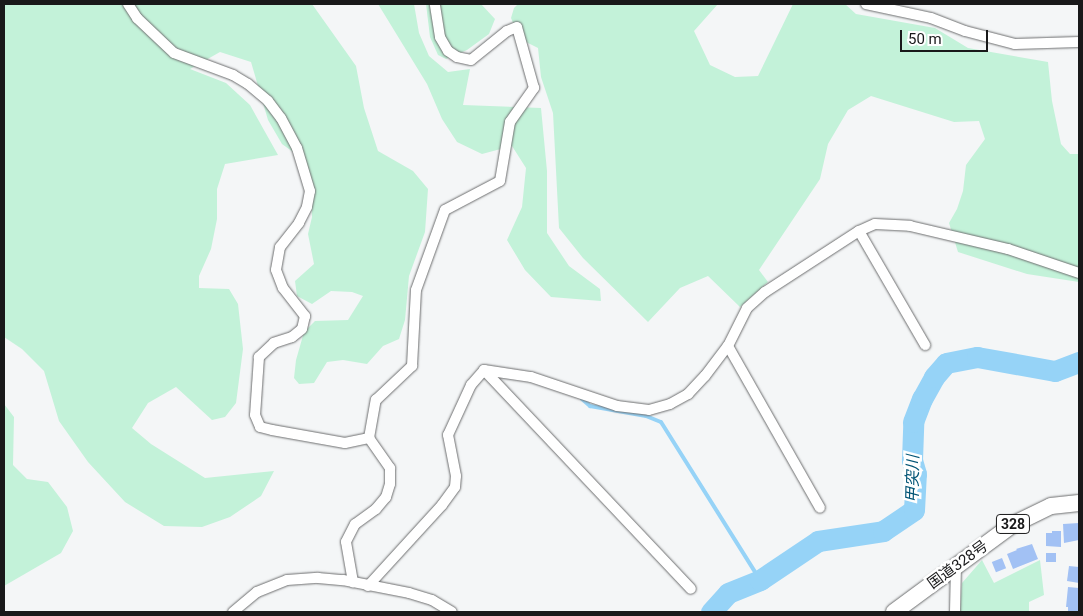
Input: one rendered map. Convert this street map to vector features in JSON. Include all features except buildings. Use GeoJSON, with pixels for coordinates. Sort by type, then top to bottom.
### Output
{"type":"FeatureCollection","features":[{"type":"Feature","properties":{"kind":"highway","name":"国道328号"},"geometry":{"type":"LineString","coordinates":[[894,612],[1012,524],[1051,506],[1079,503]]}},
{"type":"Feature","properties":{"kind":"street"},"geometry":{"type":"LineString","coordinates":[[128,4],[137,18],[174,53],[234,75],[268,101],[281,118],[293,140],[307,175],[310,191],[307,207],[299,223],[280,247],[276,270],[283,288],[305,316],[302,329],[292,337],[274,343],[259,357],[255,415],[260,427],[346,442],[368,438]]}},
{"type":"Feature","properties":{"kind":"street"},"geometry":{"type":"LineString","coordinates":[[353,582],[346,542],[355,524],[376,509],[386,497],[390,484],[390,468],[368,438],[376,400],[412,366],[416,290],[445,210],[500,181],[510,122],[534,88],[517,27],[507,31],[471,60],[457,58],[448,52],[440,36],[434,4]]}},
{"type":"Feature","properties":{"kind":"street"},"geometry":{"type":"LineString","coordinates":[[866,4],[931,18],[966,31],[1015,44],[1079,42]]}},
{"type":"Feature","properties":{"kind":"street"},"geometry":{"type":"LineString","coordinates":[[484,370],[532,377],[617,406],[649,410],[670,404],[688,394],[728,346],[747,308],[765,292],[859,231],[875,224],[910,226],[1008,249],[1079,273]]}},
{"type":"Feature","properties":{"kind":"street"},"geometry":{"type":"LineString","coordinates":[[859,231],[925,345]]}},
{"type":"Feature","properties":{"kind":"street"},"geometry":{"type":"LineString","coordinates":[[728,346],[820,508]]}},
{"type":"Feature","properties":{"kind":"street"},"geometry":{"type":"LineString","coordinates":[[368,586],[442,505],[455,487],[456,476],[448,435],[471,385],[484,370]]}},
{"type":"Feature","properties":{"kind":"street"},"geometry":{"type":"LineString","coordinates":[[484,370],[691,589]]}},
{"type":"Feature","properties":{"kind":"street"},"geometry":{"type":"LineString","coordinates":[[956,566],[956,612]]}},
{"type":"Feature","properties":{"kind":"street"},"geometry":{"type":"LineString","coordinates":[[233,612],[257,592],[287,580],[318,578],[353,582],[432,600],[452,612]]}},
{"type":"Feature","properties":{"kind":"green space"},"geometry":{"type":"Polygon","coordinates":[[[4,4],[312,4],[356,66],[364,108],[378,151],[413,171],[428,189],[425,232],[409,276],[405,320],[399,339],[383,346],[367,364],[343,360],[327,362],[314,383],[299,384],[294,378],[296,360],[304,332],[315,321],[348,320],[363,296],[352,292],[331,291],[312,304],[297,296],[295,281],[314,264],[308,234],[312,217],[311,197],[304,160],[282,144],[268,120],[251,62],[220,52],[190,69],[226,83],[250,105],[278,155],[225,164],[217,189],[217,219],[211,249],[199,276],[199,288],[229,289],[238,304],[243,349],[236,403],[225,417],[212,420],[176,387],[148,403],[132,428],[151,444],[205,478],[274,471],[261,496],[230,517],[202,527],[164,526],[125,502],[88,462],[59,421],[44,371],[22,349],[4,337],[4,4]]]}},
{"type":"Feature","properties":{"kind":"green space"},"geometry":{"type":"Polygon","coordinates":[[[378,4],[414,4],[419,33],[429,56],[448,72],[470,69],[463,105],[541,108],[547,171],[547,233],[569,266],[600,289],[601,301],[551,297],[525,270],[507,240],[522,207],[526,168],[512,146],[482,154],[457,142],[442,119],[427,84],[378,4]]]}},
{"type":"Feature","properties":{"kind":"green space"},"geometry":{"type":"Polygon","coordinates":[[[426,4],[481,4],[495,19],[489,34],[467,50],[446,59],[438,55],[430,37],[426,4]]]}},
{"type":"Feature","properties":{"kind":"green space"},"geometry":{"type":"Polygon","coordinates":[[[518,4],[718,4],[694,31],[710,65],[735,77],[758,76],[793,4],[845,4],[856,14],[935,28],[968,48],[1048,62],[1052,101],[1061,144],[1070,154],[1079,154],[1079,282],[1027,274],[958,252],[949,223],[957,209],[963,191],[966,165],[985,139],[979,121],[954,122],[871,96],[848,110],[828,144],[820,179],[759,270],[768,282],[740,307],[708,276],[680,288],[648,322],[583,258],[559,228],[553,113],[541,77],[538,48],[520,39],[511,18],[514,8],[518,4]]]}},
{"type":"Feature","properties":{"kind":"green space"},"geometry":{"type":"Polygon","coordinates":[[[4,404],[14,417],[13,465],[27,479],[48,482],[67,507],[73,531],[61,553],[4,586],[4,404]]]}},
{"type":"Feature","properties":{"kind":"green space"},"geometry":{"type":"Polygon","coordinates":[[[982,560],[994,583],[1040,560],[1044,595],[1029,602],[1029,612],[960,612],[962,583],[982,560]]]}},
{"type":"Feature","properties":{"kind":"waterway","name":"甲突川"},"geometry":{"type":"LineString","coordinates":[[711,612],[728,593],[760,580],[818,541],[883,531],[914,510],[916,474],[912,460],[913,422],[922,399],[934,377],[946,363],[977,357],[1055,371],[1079,362]]}},
{"type":"Feature","properties":{"kind":"waterway"},"geometry":{"type":"LineString","coordinates":[[582,399],[590,406],[646,416],[661,422],[760,580]]}}]}
